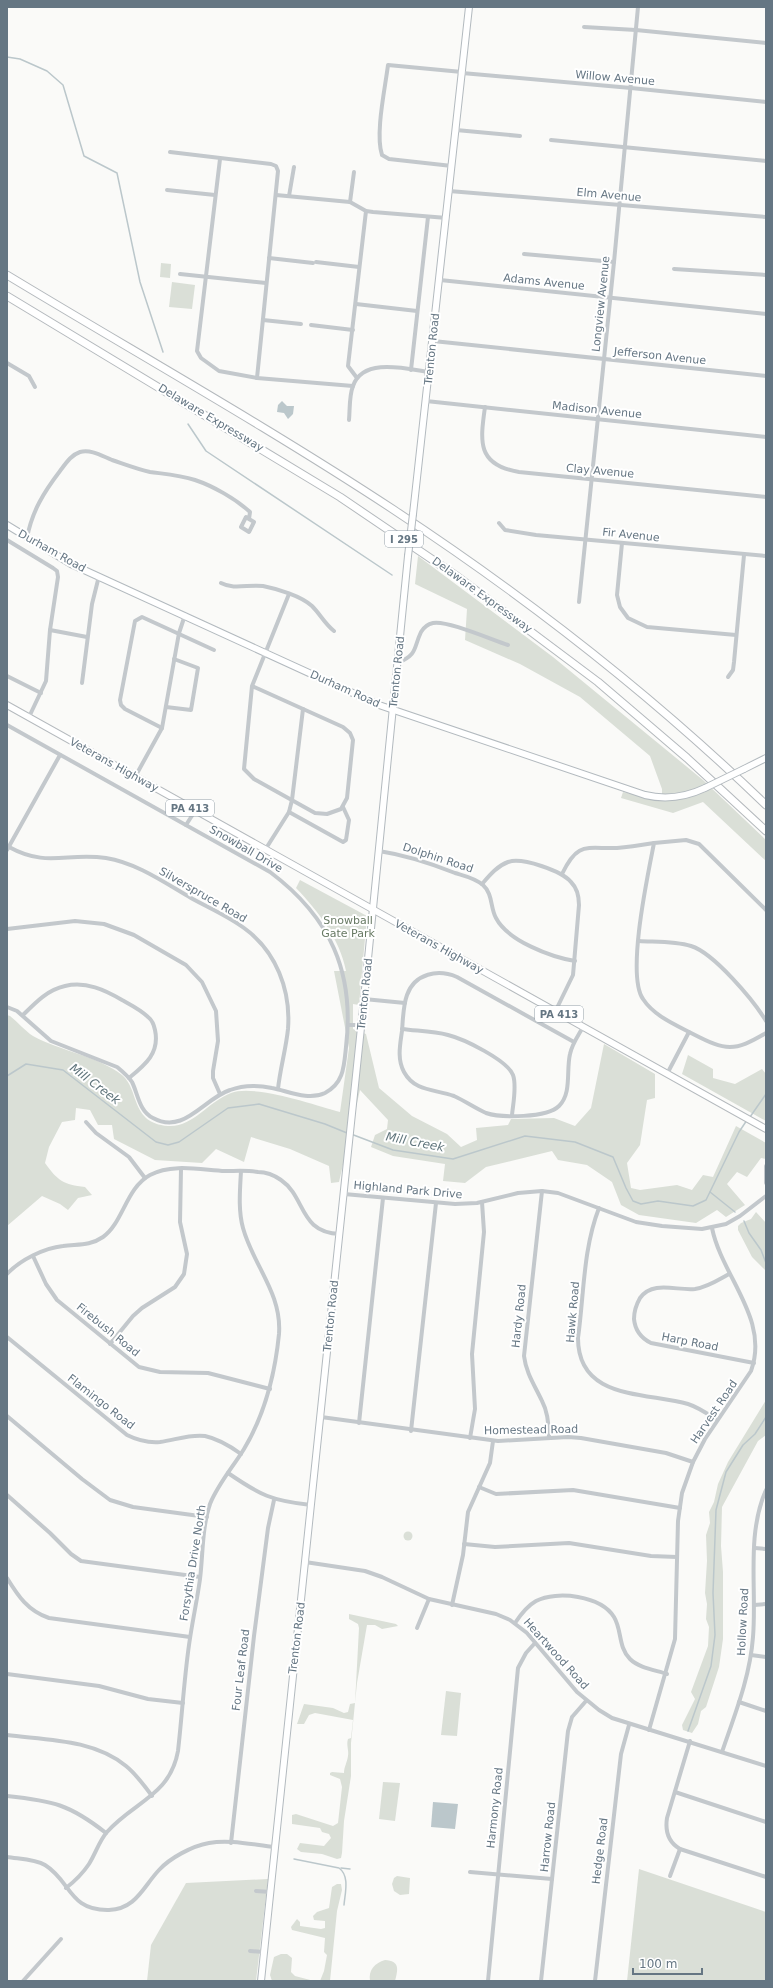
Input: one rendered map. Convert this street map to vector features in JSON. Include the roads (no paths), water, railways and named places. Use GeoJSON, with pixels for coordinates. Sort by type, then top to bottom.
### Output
{"type":"FeatureCollection","features":[{"type":"Feature","properties":{"kind":"highway","name":"Delaware Expressway"},"geometry":{"type":"LineString","coordinates":[[7,275],[317,461],[455,552],[529,605],[617,674],[706,749],[766,805]]}},
{"type":"Feature","properties":{"kind":"highway","name":"Delaware Expressway"},"geometry":{"type":"LineString","coordinates":[[7,296],[334,493],[458,577],[552,646],[614,696],[687,758],[766,831]]}},
{"type":"Feature","properties":{"kind":"main road","name":"Trenton Road"},"geometry":{"type":"LineString","coordinates":[[261,1981],[362,1025],[408,556],[447,218],[469,7]]}},
{"type":"Feature","properties":{"kind":"main road","name":"Durham Road"},"geometry":{"type":"LineString","coordinates":[[7,525],[72,564],[266,652],[367,700],[645,795],[673,798],[690,794],[766,758]]}},
{"type":"Feature","properties":{"kind":"main road","name":"Veterans Highway"},"geometry":{"type":"LineString","coordinates":[[7,705],[766,1129]]}},
{"type":"Feature","properties":{"kind":"street","name":"Longview Avenue"},"geometry":{"type":"LineString","coordinates":[[579,602],[611,298],[638,7]]}},
{"type":"Feature","properties":{"kind":"street"},"geometry":{"type":"LineString","coordinates":[[584,27],[636,30],[766,43]]}},
{"type":"Feature","properties":{"kind":"street","name":"Willow Avenue"},"geometry":{"type":"LineString","coordinates":[[452,166],[390,159],[382,155],[380,147],[380,131],[388,65],[766,102]]}},
{"type":"Feature","properties":{"kind":"street"},"geometry":{"type":"LineString","coordinates":[[456,130],[520,136]]}},
{"type":"Feature","properties":{"kind":"street"},"geometry":{"type":"LineString","coordinates":[[551,140],[766,160]]}},
{"type":"Feature","properties":{"kind":"street"},"geometry":{"type":"LineString","coordinates":[[170,152],[271,164],[276,166],[278,171],[257,378]]}},
{"type":"Feature","properties":{"kind":"street"},"geometry":{"type":"LineString","coordinates":[[220,159],[197,351],[201,358],[219,371],[257,378],[352,386]]}},
{"type":"Feature","properties":{"kind":"street"},"geometry":{"type":"LineString","coordinates":[[289,196],[294,166]]}},
{"type":"Feature","properties":{"kind":"street"},"geometry":{"type":"LineString","coordinates":[[350,202],[354,172]]}},
{"type":"Feature","properties":{"kind":"street"},"geometry":{"type":"LineString","coordinates":[[167,190],[215,195]]}},
{"type":"Feature","properties":{"kind":"street","name":"Elm Avenue"},"geometry":{"type":"LineString","coordinates":[[449,191],[766,218]]}},
{"type":"Feature","properties":{"kind":"street"},"geometry":{"type":"LineString","coordinates":[[276,194],[350,202],[366,210],[447,218]]}},
{"type":"Feature","properties":{"kind":"street"},"geometry":{"type":"LineString","coordinates":[[357,378],[348,366],[366,210]]}},
{"type":"Feature","properties":{"kind":"street"},"geometry":{"type":"LineString","coordinates":[[411,370],[416,311],[428,217]]}},
{"type":"Feature","properties":{"kind":"street"},"geometry":{"type":"LineString","coordinates":[[524,254],[614,262]]}},
{"type":"Feature","properties":{"kind":"street"},"geometry":{"type":"LineString","coordinates":[[269,258],[359,267]]}},
{"type":"Feature","properties":{"kind":"street"},"geometry":{"type":"LineString","coordinates":[[674,269],[766,275]]}},
{"type":"Feature","properties":{"kind":"street"},"geometry":{"type":"LineString","coordinates":[[180,274],[266,283]]}},
{"type":"Feature","properties":{"kind":"street","name":"Adams Avenue"},"geometry":{"type":"LineString","coordinates":[[440,280],[766,314]]}},
{"type":"Feature","properties":{"kind":"street"},"geometry":{"type":"LineString","coordinates":[[356,304],[416,311]]}},
{"type":"Feature","properties":{"kind":"street"},"geometry":{"type":"LineString","coordinates":[[263,320],[301,324]]}},
{"type":"Feature","properties":{"kind":"street"},"geometry":{"type":"LineString","coordinates":[[311,325],[353,330]]}},
{"type":"Feature","properties":{"kind":"street","name":"Jefferson Avenue"},"geometry":{"type":"LineString","coordinates":[[433,341],[766,376]]}},
{"type":"Feature","properties":{"kind":"street"},"geometry":{"type":"LineString","coordinates":[[7,363],[29,376],[35,386]]}},
{"type":"Feature","properties":{"kind":"street"},"geometry":{"type":"LineString","coordinates":[[350,420],[352,386],[357,378],[374,367],[429,372]]}},
{"type":"Feature","properties":{"kind":"street","name":"Madison Avenue"},"geometry":{"type":"LineString","coordinates":[[426,401],[766,437]]}},
{"type":"Feature","properties":{"kind":"street","name":"Clay Avenue"},"geometry":{"type":"LineString","coordinates":[[485,407],[482,430],[482,447],[486,455],[494,464],[510,471],[766,498]]}},
{"type":"Feature","properties":{"kind":"street"},"geometry":{"type":"LineString","coordinates":[[27,538],[31,519],[37,504],[49,485],[70,458],[79,453],[88,451],[138,468],[186,477],[202,482],[246,508],[251,514],[249,519]]}},
{"type":"Feature","properties":{"kind":"street","name":"Fir Avenue"},"geometry":{"type":"LineString","coordinates":[[499,523],[505,530],[523,534],[766,556]]}},
{"type":"Feature","properties":{"kind":"street"},"geometry":{"type":"LineString","coordinates":[[7,540],[57,572],[58,577],[50,630],[46,681],[29,717]]}},
{"type":"Feature","properties":{"kind":"street"},"geometry":{"type":"LineString","coordinates":[[622,543],[617,595],[620,607],[628,618],[647,627],[736,635]]}},
{"type":"Feature","properties":{"kind":"street"},"geometry":{"type":"LineString","coordinates":[[728,677],[733,670],[744,555]]}},
{"type":"Feature","properties":{"kind":"street"},"geometry":{"type":"LineString","coordinates":[[82,683],[92,604],[99,576]]}},
{"type":"Feature","properties":{"kind":"street"},"geometry":{"type":"LineString","coordinates":[[221,583],[234,587],[265,587],[289,594],[310,605],[334,631]]}},
{"type":"Feature","properties":{"kind":"street"},"geometry":{"type":"LineString","coordinates":[[252,686],[343,727],[352,736],[347,798],[343,807],[337,811],[321,815],[254,779],[244,769],[252,686],[289,594]]}},
{"type":"Feature","properties":{"kind":"street"},"geometry":{"type":"LineString","coordinates":[[135,776],[162,728],[178,634],[185,615]]}},
{"type":"Feature","properties":{"kind":"street"},"geometry":{"type":"LineString","coordinates":[[162,728],[125,709],[120,700],[135,621],[142,617],[214,650]]}},
{"type":"Feature","properties":{"kind":"street"},"geometry":{"type":"LineString","coordinates":[[398,663],[414,653],[422,631],[427,625],[434,623],[446,624],[508,645]]}},
{"type":"Feature","properties":{"kind":"street"},"geometry":{"type":"LineString","coordinates":[[50,630],[87,637]]}},
{"type":"Feature","properties":{"kind":"street"},"geometry":{"type":"LineString","coordinates":[[166,708],[192,710],[198,668],[174,659]]}},
{"type":"Feature","properties":{"kind":"street"},"geometry":{"type":"LineString","coordinates":[[7,676],[41,693]]}},
{"type":"Feature","properties":{"kind":"street"},"geometry":{"type":"LineString","coordinates":[[265,850],[288,812],[292,800],[303,709]]}},
{"type":"Feature","properties":{"kind":"street","name":"Snowball Drive"},"geometry":{"type":"LineString","coordinates":[[7,725],[270,872],[288,885],[311,909],[327,932],[340,961],[348,999],[345,1066],[336,1085],[325,1093],[316,1096],[305,1096],[278,1089],[247,1086],[236,1088],[220,1094],[186,1119],[172,1123],[166,1122],[153,1118],[145,1112],[129,1078],[125,1073],[110,1064],[51,1041],[40,1034],[23,1015],[7,1007]]}},
{"type":"Feature","properties":{"kind":"street"},"geometry":{"type":"LineString","coordinates":[[8,848],[60,755]]}},
{"type":"Feature","properties":{"kind":"street"},"geometry":{"type":"LineString","coordinates":[[288,812],[343,842],[346,840],[349,820],[343,807]]}},
{"type":"Feature","properties":{"kind":"street"},"geometry":{"type":"LineString","coordinates":[[186,825],[196,811]]}},
{"type":"Feature","properties":{"kind":"street"},"geometry":{"type":"LineString","coordinates":[[562,874],[570,860],[586,847],[616,848],[686,840],[699,844],[766,910]]}},
{"type":"Feature","properties":{"kind":"street"},"geometry":{"type":"LineString","coordinates":[[654,843],[643,895],[639,941],[637,983],[642,998],[655,1012],[690,1032],[717,1045],[733,1048],[749,1043],[766,1033]]}},
{"type":"Feature","properties":{"kind":"street","name":"Silverspruce Road"},"geometry":{"type":"LineString","coordinates":[[8,848],[40,859],[83,856],[107,858],[127,864],[147,873],[237,923],[253,935],[266,949],[275,963],[286,996],[288,1030],[278,1089]]}},
{"type":"Feature","properties":{"kind":"street","name":"Dolphin Road"},"geometry":{"type":"LineString","coordinates":[[378,851],[414,858],[476,880],[482,884],[491,897],[496,918],[506,931],[542,952],[575,961]]}},
{"type":"Feature","properties":{"kind":"street"},"geometry":{"type":"LineString","coordinates":[[482,884],[498,868],[511,861],[525,861],[562,874],[574,886],[579,896],[575,961],[571,981],[555,1012]]}},
{"type":"Feature","properties":{"kind":"street"},"geometry":{"type":"LineString","coordinates":[[7,929],[75,921],[104,924],[130,934],[186,965],[202,982],[216,1011],[218,1041],[213,1078],[220,1094]]}},
{"type":"Feature","properties":{"kind":"street"},"geometry":{"type":"LineString","coordinates":[[639,941],[681,944],[691,946],[703,952],[750,998],[766,1021]]}},
{"type":"Feature","properties":{"kind":"street"},"geometry":{"type":"LineString","coordinates":[[574,1042],[457,977],[445,973],[428,974],[417,980],[408,991],[402,1029],[400,1061],[405,1073],[412,1083],[426,1090],[452,1096],[485,1112],[498,1116],[544,1114],[558,1107],[566,1095],[569,1056],[574,1042],[583,1027]]}},
{"type":"Feature","properties":{"kind":"street"},"geometry":{"type":"LineString","coordinates":[[23,1015],[49,992],[72,984],[97,988],[132,1006],[150,1018],[154,1026],[156,1038],[154,1050],[148,1062],[129,1078]]}},
{"type":"Feature","properties":{"kind":"street"},"geometry":{"type":"LineString","coordinates":[[364,999],[405,1003]]}},
{"type":"Feature","properties":{"kind":"street"},"geometry":{"type":"LineString","coordinates":[[348,1025],[362,1025]]}},
{"type":"Feature","properties":{"kind":"street"},"geometry":{"type":"LineString","coordinates":[[402,1029],[443,1034],[459,1038],[504,1064],[511,1071],[514,1079],[512,1115]]}},
{"type":"Feature","properties":{"kind":"street"},"geometry":{"type":"LineString","coordinates":[[666,1074],[690,1032]]}},
{"type":"Feature","properties":{"kind":"street"},"geometry":{"type":"LineString","coordinates":[[86,1122],[96,1133],[129,1157],[145,1178]]}},
{"type":"Feature","properties":{"kind":"street"},"geometry":{"type":"LineString","coordinates":[[766,1166],[766,1183]]}},
{"type":"Feature","properties":{"kind":"street"},"geometry":{"type":"LineString","coordinates":[[110,1344],[137,1312],[176,1287],[184,1274],[187,1254],[180,1222],[181,1169]]}},
{"type":"Feature","properties":{"kind":"street"},"geometry":{"type":"LineString","coordinates":[[8,1271],[33,1256],[59,1247],[92,1243],[104,1236],[114,1224],[130,1196],[145,1178],[160,1171],[181,1169],[262,1172],[278,1178],[290,1190],[304,1215],[312,1224],[324,1231],[340,1234]]}},
{"type":"Feature","properties":{"kind":"street","name":"Forsythia Drive North"},"geometry":{"type":"LineString","coordinates":[[66,1888],[86,1867],[106,1833],[152,1796],[163,1785],[175,1766],[178,1751],[190,1637],[200,1577],[207,1517],[215,1494],[251,1436],[270,1389],[276,1362],[279,1332],[277,1310],[272,1290],[249,1244],[243,1228],[240,1208],[241,1171]]}},
{"type":"Feature","properties":{"kind":"street","name":"Highland Park Drive"},"geometry":{"type":"LineString","coordinates":[[344,1194],[436,1203],[464,1204],[482,1202],[518,1193],[542,1191],[558,1193],[629,1220],[650,1225],[712,1228],[735,1220],[766,1196]]}},
{"type":"Feature","properties":{"kind":"street","name":"Hardy Road"},"geometry":{"type":"LineString","coordinates":[[542,1191],[524,1356],[526,1370],[547,1414],[549,1438]]}},
{"type":"Feature","properties":{"kind":"street"},"geometry":{"type":"LineString","coordinates":[[359,1423],[383,1198]]}},
{"type":"Feature","properties":{"kind":"street"},"geometry":{"type":"LineString","coordinates":[[470,1438],[475,1409],[472,1354],[484,1232],[482,1202]]}},
{"type":"Feature","properties":{"kind":"street"},"geometry":{"type":"LineString","coordinates":[[411,1431],[436,1203]]}},
{"type":"Feature","properties":{"kind":"street","name":"Hawk Road"},"geometry":{"type":"LineString","coordinates":[[599,1208],[589,1239],[578,1338],[579,1354],[584,1367],[592,1377],[608,1387],[629,1393],[688,1404],[717,1420]]}},
{"type":"Feature","properties":{"kind":"street"},"geometry":{"type":"LineString","coordinates":[[712,1228],[716,1246],[750,1315],[753,1331],[754,1363]]}},
{"type":"Feature","properties":{"kind":"street","name":"Firebush Road"},"geometry":{"type":"LineString","coordinates":[[33,1256],[46,1284],[57,1300],[133,1363],[152,1371],[208,1373],[270,1389]]}},
{"type":"Feature","properties":{"kind":"street","name":"Harp Road"},"geometry":{"type":"LineString","coordinates":[[729,1274],[702,1287],[691,1289],[661,1287],[646,1292],[641,1297],[634,1310],[636,1328],[642,1337],[651,1343],[754,1363]]}},
{"type":"Feature","properties":{"kind":"street","name":"Flamingo Road"},"geometry":{"type":"LineString","coordinates":[[7,1337],[126,1435],[139,1440],[155,1442],[190,1436],[204,1436],[219,1440],[241,1454]]}},
{"type":"Feature","properties":{"kind":"street","name":"Harvest Road"},"geometry":{"type":"LineString","coordinates":[[649,1730],[667,1674],[676,1635],[677,1557],[682,1493],[693,1462],[705,1438],[751,1371],[754,1363]]}},
{"type":"Feature","properties":{"kind":"street"},"geometry":{"type":"LineString","coordinates":[[7,1416],[82,1479],[110,1500],[133,1507],[207,1517]]}},
{"type":"Feature","properties":{"kind":"street","name":"Homestead Road"},"geometry":{"type":"LineString","coordinates":[[321,1417],[411,1431],[493,1441],[581,1438],[666,1453],[693,1462]]}},
{"type":"Feature","properties":{"kind":"street"},"geometry":{"type":"LineString","coordinates":[[452,1605],[464,1544],[468,1512],[490,1463],[493,1441]]}},
{"type":"Feature","properties":{"kind":"street"},"geometry":{"type":"LineString","coordinates":[[228,1473],[259,1493],[274,1500],[311,1505]]}},
{"type":"Feature","properties":{"kind":"street"},"geometry":{"type":"LineString","coordinates":[[479,1487],[496,1494],[573,1490],[680,1508]]}},
{"type":"Feature","properties":{"kind":"street","name":"Hollow Road"},"geometry":{"type":"LineString","coordinates":[[722,1752],[739,1702],[751,1655],[757,1521],[766,1490]]}},
{"type":"Feature","properties":{"kind":"street"},"geometry":{"type":"LineString","coordinates":[[7,1495],[50,1533],[71,1554],[81,1561],[200,1577]]}},
{"type":"Feature","properties":{"kind":"street","name":"Four Leaf Road"},"geometry":{"type":"LineString","coordinates":[[231,1843],[254,1636],[268,1528],[274,1500]]}},
{"type":"Feature","properties":{"kind":"street"},"geometry":{"type":"LineString","coordinates":[[464,1544],[495,1547],[569,1543],[651,1556],[677,1557]]}},
{"type":"Feature","properties":{"kind":"street"},"geometry":{"type":"LineString","coordinates":[[755,1548],[766,1549]]}},
{"type":"Feature","properties":{"kind":"street","name":"Heartwood Road"},"geometry":{"type":"LineString","coordinates":[[305,1562],[365,1571],[382,1577],[429,1599],[496,1614],[515,1623],[535,1643],[586,1701],[612,1718],[629,1725],[690,1741],[766,1766]]}},
{"type":"Feature","properties":{"kind":"street"},"geometry":{"type":"LineString","coordinates":[[7,1578],[25,1603],[43,1616],[190,1637]]}},
{"type":"Feature","properties":{"kind":"street"},"geometry":{"type":"LineString","coordinates":[[515,1623],[528,1606],[545,1598],[569,1597],[597,1602],[605,1606],[614,1617],[623,1648],[629,1658],[645,1667],[667,1674]]}},
{"type":"Feature","properties":{"kind":"street"},"geometry":{"type":"LineString","coordinates":[[417,1628],[429,1599]]}},
{"type":"Feature","properties":{"kind":"street"},"geometry":{"type":"LineString","coordinates":[[754,1605],[766,1604]]}},
{"type":"Feature","properties":{"kind":"street","name":"Harmony Road"},"geometry":{"type":"LineString","coordinates":[[488,1981],[518,1668],[526,1653],[535,1643]]}},
{"type":"Feature","properties":{"kind":"street"},"geometry":{"type":"LineString","coordinates":[[751,1655],[766,1657]]}},
{"type":"Feature","properties":{"kind":"street"},"geometry":{"type":"LineString","coordinates":[[7,1674],[99,1686],[148,1699],[183,1703]]}},
{"type":"Feature","properties":{"kind":"street","name":"Harrow Road"},"geometry":{"type":"LineString","coordinates":[[541,1981],[568,1731],[572,1717],[586,1701]]}},
{"type":"Feature","properties":{"kind":"street"},"geometry":{"type":"LineString","coordinates":[[739,1702],[766,1711]]}},
{"type":"Feature","properties":{"kind":"street","name":"Hedge Road"},"geometry":{"type":"LineString","coordinates":[[595,1981],[621,1754],[629,1725]]}},
{"type":"Feature","properties":{"kind":"street"},"geometry":{"type":"LineString","coordinates":[[7,1735],[77,1744],[100,1751],[125,1765],[152,1796]]}},
{"type":"Feature","properties":{"kind":"street"},"geometry":{"type":"LineString","coordinates":[[690,1741],[667,1818],[666,1829],[671,1842],[680,1849],[766,1877]]}},
{"type":"Feature","properties":{"kind":"street"},"geometry":{"type":"LineString","coordinates":[[675,1792],[766,1822]]}},
{"type":"Feature","properties":{"kind":"street"},"geometry":{"type":"LineString","coordinates":[[7,1796],[60,1804],[80,1814],[106,1833]]}},
{"type":"Feature","properties":{"kind":"street"},"geometry":{"type":"LineString","coordinates":[[7,1857],[36,1861],[46,1866],[79,1901],[93,1908],[107,1910],[119,1908],[136,1900],[159,1870],[176,1857],[208,1843],[231,1843],[275,1848]]}},
{"type":"Feature","properties":{"kind":"street"},"geometry":{"type":"LineString","coordinates":[[670,1876],[680,1849]]}},
{"type":"Feature","properties":{"kind":"street"},"geometry":{"type":"LineString","coordinates":[[470,1872],[552,1879]]}},
{"type":"Feature","properties":{"kind":"street"},"geometry":{"type":"LineString","coordinates":[[256,1891],[270,1892]]}},
{"type":"Feature","properties":{"kind":"street"},"geometry":{"type":"LineString","coordinates":[[23,1981],[61,1939]]}},
{"type":"Feature","properties":{"kind":"street"},"geometry":{"type":"LineString","coordinates":[[250,1951],[264,1952]]}},
{"type":"Feature","properties":{"kind":"waterway"},"geometry":{"type":"LineString","coordinates":[[7,57],[20,59],[47,71],[63,85],[84,156],[117,173],[140,282],[163,352]]}},
{"type":"Feature","properties":{"kind":"waterway"},"geometry":{"type":"LineString","coordinates":[[188,424],[206,451],[392,575]]}},
{"type":"Feature","properties":{"kind":"waterway","name":"Mill Creek"},"geometry":{"type":"LineString","coordinates":[[7,1076],[26,1064],[63,1070],[156,1142],[168,1145],[179,1142],[228,1108],[259,1104],[325,1124],[347,1133]]}},
{"type":"Feature","properties":{"kind":"waterway","name":"Mill Creek"},"geometry":{"type":"LineString","coordinates":[[750,1117],[766,1094]]}},
{"type":"Feature","properties":{"kind":"waterway","name":"Mill Creek"},"geometry":{"type":"LineString","coordinates":[[351,1134],[393,1150],[453,1159],[525,1136],[575,1142],[613,1157],[633,1201],[641,1204],[658,1201],[693,1206],[706,1200],[739,1132],[747,1120]]}},
{"type":"Feature","properties":{"kind":"waterway"},"geometry":{"type":"LineString","coordinates":[[710,1192],[735,1212]]}},
{"type":"Feature","properties":{"kind":"waterway"},"geometry":{"type":"LineString","coordinates":[[744,1221],[749,1233],[761,1250],[766,1263]]}},
{"type":"Feature","properties":{"kind":"waterway"},"geometry":{"type":"LineString","coordinates":[[688,1731],[711,1666],[715,1635],[713,1593],[716,1510],[726,1472],[743,1445],[755,1434],[766,1417]]}},
{"type":"Feature","properties":{"kind":"waterway"},"geometry":{"type":"LineString","coordinates":[[294,1859],[339,1868],[345,1875],[346,1880],[344,1905]]}},
{"type":"Feature","properties":{"kind":"waterway"},"geometry":{"type":"LineString","coordinates":[[341,1868],[350,1869]]}},
{"type":"Feature","properties":{"kind":"park label","name":"Snowball Gate Park"},"geometry":{"type":"Point","coordinates":[348,926]}}]}
